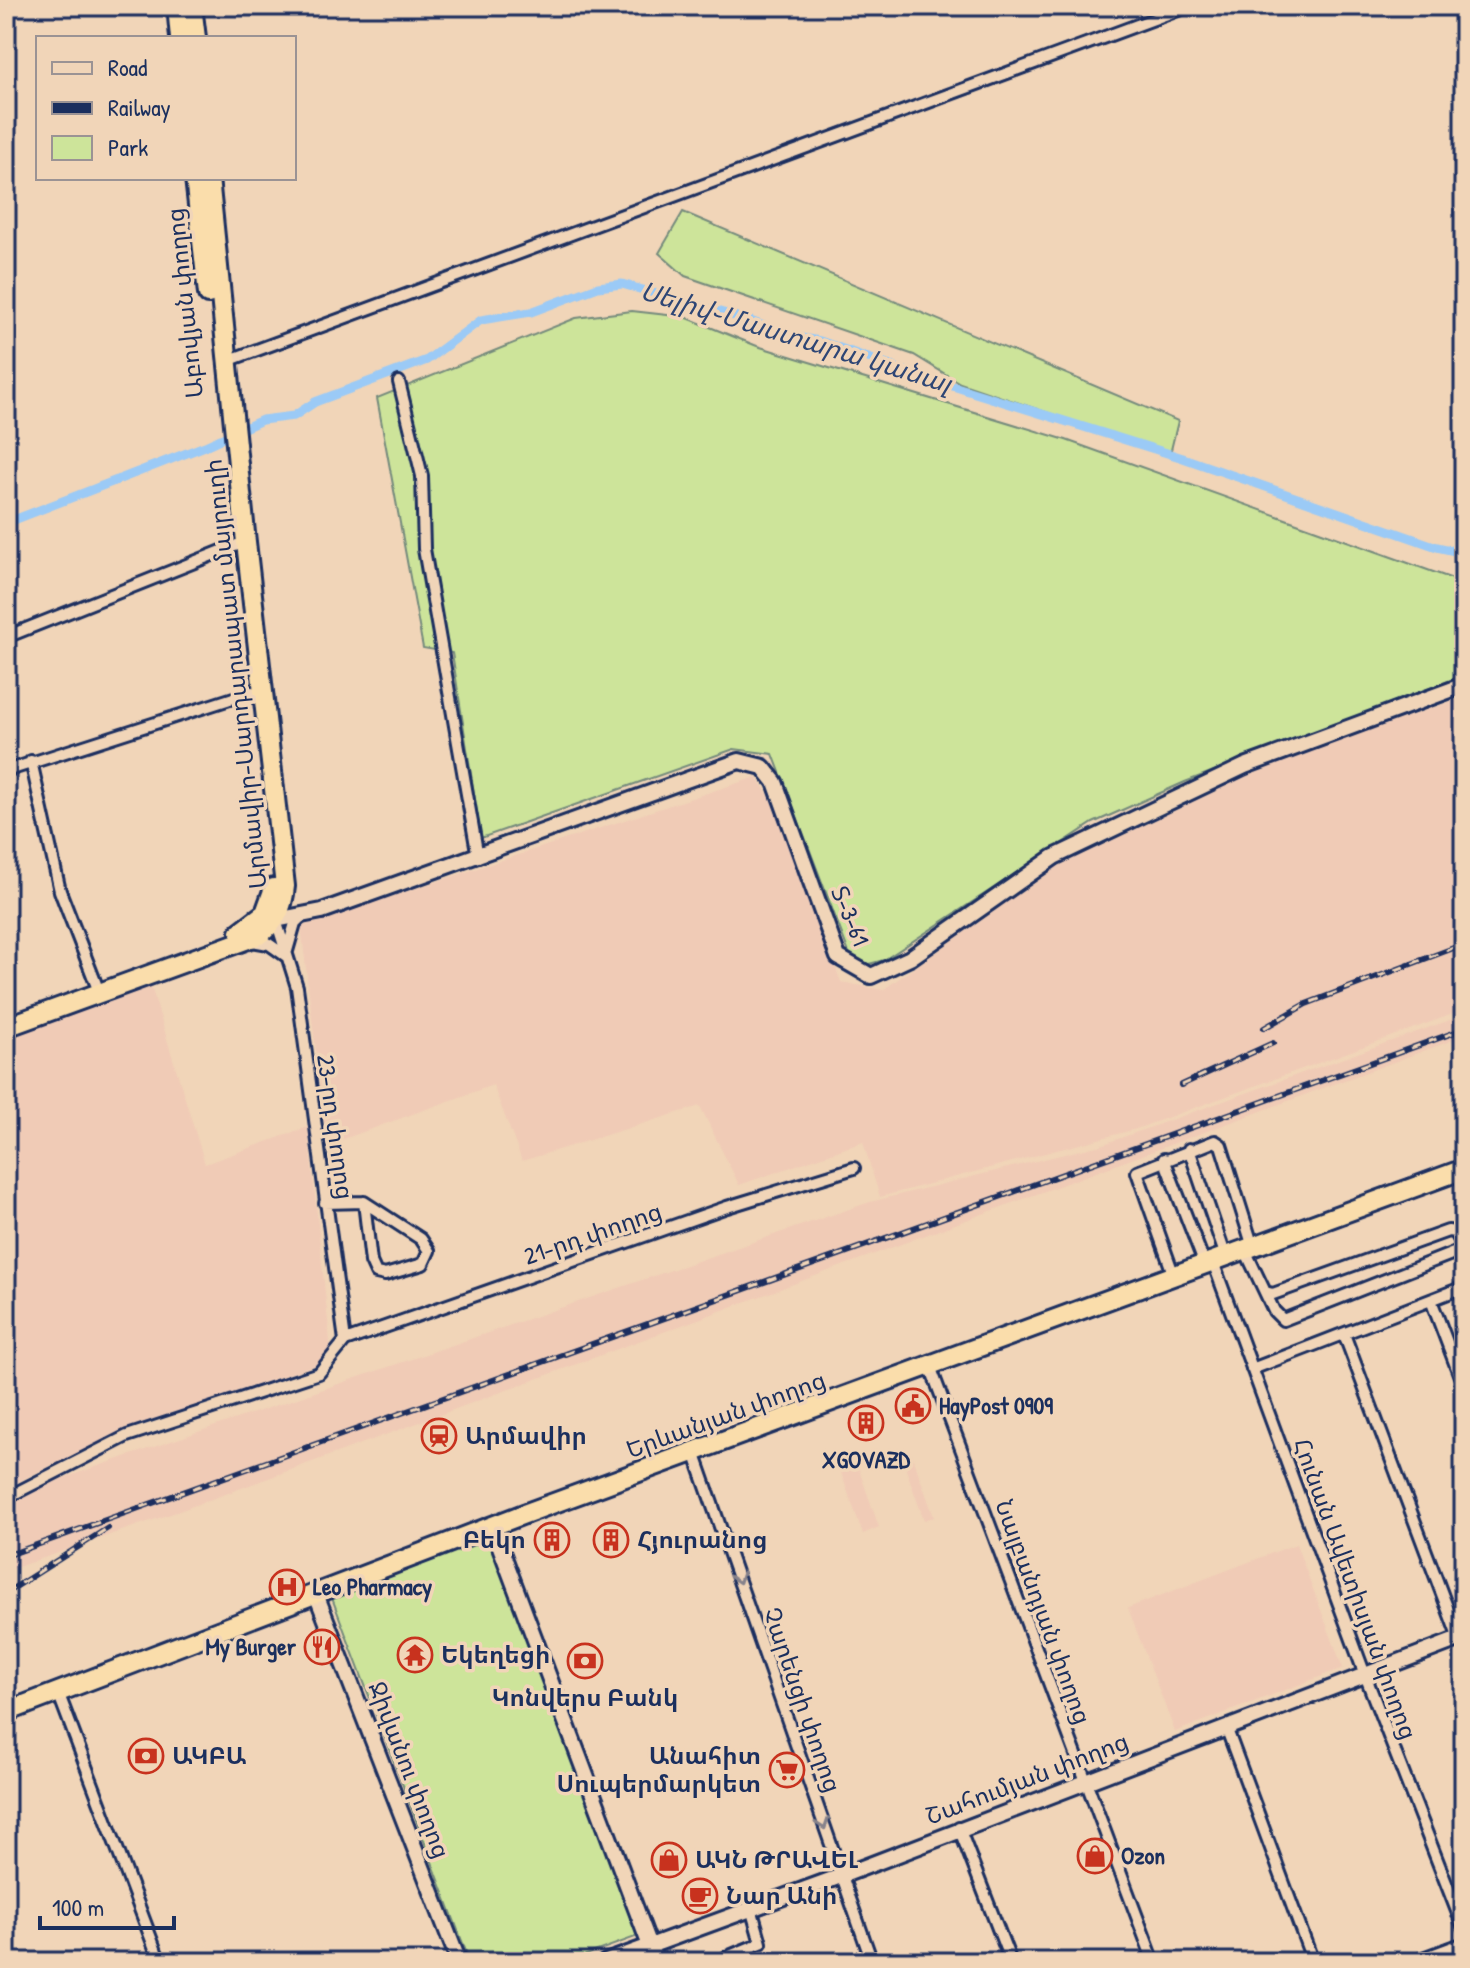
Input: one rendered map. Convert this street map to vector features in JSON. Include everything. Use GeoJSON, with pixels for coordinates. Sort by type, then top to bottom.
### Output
{"type":"FeatureCollection","features":[{"type":"Feature","properties":{"kind":"highway"},"geometry":{"type":"LineString","coordinates":[[177,6],[180,36]]}},
{"type":"Feature","properties":{"kind":"highway"},"geometry":{"type":"LineString","coordinates":[[192,6],[196,36]]}},
{"type":"Feature","properties":{"kind":"highway","name":"Աբովյան փողոց"},"geometry":{"type":"LineString","coordinates":[[195,180],[228,421]]}},
{"type":"Feature","properties":{"kind":"highway","name":"Աբովյան փողոց"},"geometry":{"type":"LineString","coordinates":[[209,180],[217,326],[227,361],[228,421]]}},
{"type":"Feature","properties":{"kind":"highway","name":"Արմավիր-Սարդարապատ մայրուղի"},"geometry":{"type":"LineString","coordinates":[[6,1027],[248,940],[270,916],[285,887],[228,421]]}},
{"type":"Feature","properties":{"kind":"highway","name":"Արմավիր-Սարդարապատ մայրուղի"},"geometry":{"type":"LineString","coordinates":[[232,456],[237,545],[252,692],[274,865],[275,886],[270,916]]}},
{"type":"Feature","properties":{"kind":"highway","name":"Արմավիր-Սարդարապատ մայրուղի"},"geometry":{"type":"LineString","coordinates":[[6,1016],[239,932],[270,916]]}},
{"type":"Feature","properties":{"kind":"highway","name":"Երևանյան փողոց"},"geometry":{"type":"LineString","coordinates":[[6,1712],[694,1452],[1464,1169]]}},
{"type":"Feature","properties":{"kind":"street"},"geometry":{"type":"LineString","coordinates":[[227,361],[1189,6]]}},
{"type":"Feature","properties":{"kind":"street"},"geometry":{"type":"LineString","coordinates":[[399,382],[422,476],[424,549],[478,857]]}},
{"type":"Feature","properties":{"kind":"street"},"geometry":{"type":"LineString","coordinates":[[6,637],[237,545]]}},
{"type":"Feature","properties":{"kind":"street","name":"Տ-3-61"},"geometry":{"type":"LineString","coordinates":[[270,916],[304,915],[478,857],[739,761],[763,767],[775,782],[838,957],[871,976],[910,958],[1054,857],[1245,766],[1464,685]]}},
{"type":"Feature","properties":{"kind":"street"},"geometry":{"type":"LineString","coordinates":[[6,771],[252,692]]}},
{"type":"Feature","properties":{"kind":"street"},"geometry":{"type":"LineString","coordinates":[[31,761],[60,891],[96,984]]}},
{"type":"Feature","properties":{"kind":"street"},"geometry":{"type":"LineString","coordinates":[[248,940],[269,944],[286,956],[295,923],[304,915],[292,908],[285,887]]}},
{"type":"Feature","properties":{"kind":"street","name":"23-րդ փողոց"},"geometry":{"type":"LineString","coordinates":[[270,916],[297,987],[345,1341]]}},
{"type":"Feature","properties":{"kind":"street"},"geometry":{"type":"LineString","coordinates":[[1174,1276],[1137,1172],[1215,1141],[1221,1145],[1249,1248],[1265,1292],[1274,1311],[1283,1320],[1464,1248],[1455,1232],[1448,1231],[1307,1283],[1273,1294],[1265,1292]]}},
{"type":"Feature","properties":{"kind":"street"},"geometry":{"type":"LineString","coordinates":[[1189,1149],[1215,1261]]}},
{"type":"Feature","properties":{"kind":"street"},"geometry":{"type":"LineString","coordinates":[[1164,1159],[1215,1261]]}},
{"type":"Feature","properties":{"kind":"street","name":"21-րդ փողոց"},"geometry":{"type":"LineString","coordinates":[[345,1341],[727,1207],[854,1168]]}},
{"type":"Feature","properties":{"kind":"street"},"geometry":{"type":"LineString","coordinates":[[325,1203],[364,1202],[421,1239],[429,1251],[423,1264],[385,1275],[376,1273],[371,1262],[364,1202]]}},
{"type":"Feature","properties":{"kind":"street","name":"Հունան Ավետիսյան փողոց"},"geometry":{"type":"LineString","coordinates":[[1215,1261],[1365,1675],[1464,1929]]}},
{"type":"Feature","properties":{"kind":"street"},"geometry":{"type":"LineString","coordinates":[[1252,1369],[1464,1287]]}},
{"type":"Feature","properties":{"kind":"street"},"geometry":{"type":"LineString","coordinates":[[1431,1300],[1464,1387]]}},
{"type":"Feature","properties":{"kind":"street"},"geometry":{"type":"LineString","coordinates":[[1344,1334],[1462,1638]]}},
{"type":"Feature","properties":{"kind":"street"},"geometry":{"type":"LineString","coordinates":[[6,1498],[127,1436],[319,1373],[345,1341]]}},
{"type":"Feature","properties":{"kind":"street","name":"Նալբանդյան փողոց"},"geometry":{"type":"LineString","coordinates":[[930,1366],[1154,1962]]}},
{"type":"Feature","properties":{"kind":"street","name":"Չարենցի փողոց"},"geometry":{"type":"LineString","coordinates":[[694,1452],[872,1962]]}},
{"type":"Feature","properties":{"kind":"street"},"geometry":{"type":"LineString","coordinates":[[493,1528],[656,1962]]}},
{"type":"Feature","properties":{"kind":"street","name":"Ջիվանու փողոց"},"geometry":{"type":"LineString","coordinates":[[316,1594],[459,1962]]}},
{"type":"Feature","properties":{"kind":"street","name":"Շահումյան փողոց"},"geometry":{"type":"LineString","coordinates":[[606,1962],[841,1876],[1084,1780],[1462,1638]]}},
{"type":"Feature","properties":{"kind":"street"},"geometry":{"type":"LineString","coordinates":[[58,1692],[160,1962]]}},
{"type":"Feature","properties":{"kind":"street"},"geometry":{"type":"LineString","coordinates":[[1226,1727],[1313,1962]]}},
{"type":"Feature","properties":{"kind":"street"},"geometry":{"type":"LineString","coordinates":[[959,1828],[1011,1962]]}},
{"type":"Feature","properties":{"kind":"street"},"geometry":{"type":"LineString","coordinates":[[727,1962],[727,1957],[761,1943],[751,1908]]}},
{"type":"Feature","properties":{"kind":"street"},"geometry":{"type":"LineString","coordinates":[[1413,1962],[1464,1943]]}},
{"type":"Feature","properties":{"kind":"shaded area"},"geometry":{"type":"Polygon","coordinates":[[[1464,697],[1464,1010],[1136,1129],[880,1197],[863,1142],[739,1185],[700,1106],[522,1161],[493,1085],[327,1145],[301,926],[756,777],[772,799],[841,982],[883,990],[1054,868],[1274,763],[1464,697]]]}},
{"type":"Feature","properties":{"kind":"shaded area"},"geometry":{"type":"Polygon","coordinates":[[[150,983],[205,1164],[308,1127],[331,1351],[316,1365],[201,1404],[52,1465],[6,1488],[6,1034],[150,983]]]}},
{"type":"Feature","properties":{"kind":"shaded area"},"geometry":{"type":"Polygon","coordinates":[[[1464,1015],[1464,1036],[182,1510],[6,1571],[6,1505],[49,1483],[870,1202],[1101,1145],[1464,1015]]]}},
{"type":"Feature","properties":{"kind":"shaded area"},"geometry":{"type":"Polygon","coordinates":[[[912,1455],[934,1517],[924,1520],[902,1458],[912,1455]]]}},
{"type":"Feature","properties":{"kind":"shaded area"},"geometry":{"type":"Polygon","coordinates":[[[857,1464],[879,1527],[863,1534],[840,1470],[857,1464]]]}},
{"type":"Feature","properties":{"kind":"shaded area"},"geometry":{"type":"Polygon","coordinates":[[[1296,1544],[1343,1668],[1175,1732],[1128,1608],[1296,1544]]]}},
{"type":"Feature","properties":{"kind":"green space"},"geometry":{"type":"Polygon","coordinates":[[[683,212],[1178,421],[1170,454],[960,383],[914,355],[685,276],[659,253],[683,212]]]}},
{"type":"Feature","properties":{"kind":"green space"},"geometry":{"type":"Polygon","coordinates":[[[632,311],[685,317],[757,346],[1066,440],[1464,583],[1464,675],[1185,782],[1093,823],[884,960],[865,965],[851,958],[773,754],[734,749],[481,838],[452,653],[423,648],[377,398],[576,318],[632,311]]]}},
{"type":"Feature","properties":{"kind":"green space"},"geometry":{"type":"Polygon","coordinates":[[[478,1540],[498,1550],[641,1935],[567,1962],[470,1962],[332,1598],[478,1540]]]}},
{"type":"Feature","properties":{"kind":"waterway","name":"Սելիվ֊Մաստարա կանալ"},"geometry":{"type":"LineString","coordinates":[[6,523],[205,446],[262,420],[294,416],[315,402],[427,360],[481,320],[531,312],[598,287],[622,284],[748,320],[789,336],[820,341],[905,371],[1183,458],[1437,547],[1464,553]]}},
{"type":"Feature","properties":{"kind":"railway"},"geometry":{"type":"LineString","coordinates":[[1264,1028],[1306,1004],[1464,944]]}},
{"type":"Feature","properties":{"kind":"railway"},"geometry":{"type":"LineString","coordinates":[[6,1556],[1464,1029]]}},
{"type":"Feature","properties":{"kind":"railway"},"geometry":{"type":"LineString","coordinates":[[1181,1085],[1273,1043]]}},
{"type":"Feature","properties":{"kind":"railway"},"geometry":{"type":"LineString","coordinates":[[6,1593],[108,1528]]}},
{"type":"Feature","properties":{"kind":"place","name":"HayPost 0909"},"geometry":{"type":"Point","coordinates":[913,1406]}},
{"type":"Feature","properties":{"kind":"place","name":"XGOVAZD"},"geometry":{"type":"Point","coordinates":[866,1423]}},
{"type":"Feature","properties":{"kind":"place","name":"Արմավիր"},"geometry":{"type":"Point","coordinates":[439,1436]}},
{"type":"Feature","properties":{"kind":"place","name":"Բեկո"},"geometry":{"type":"Point","coordinates":[552,1540]}},
{"type":"Feature","properties":{"kind":"place","name":"Հյուրանոց"},"geometry":{"type":"Point","coordinates":[611,1540]}},
{"type":"Feature","properties":{"kind":"place","name":"Leo Pharmacy"},"geometry":{"type":"Point","coordinates":[287,1587]}},
{"type":"Feature","properties":{"kind":"place","name":"My Burger"},"geometry":{"type":"Point","coordinates":[322,1647]}},
{"type":"Feature","properties":{"kind":"place","name":"Եկեղեցի"},"geometry":{"type":"Point","coordinates":[415,1655]}},
{"type":"Feature","properties":{"kind":"place","name":"Կոնվերս Բանկ"},"geometry":{"type":"Point","coordinates":[585,1661]}},
{"type":"Feature","properties":{"kind":"place","name":"ԱԿԲԱ"},"geometry":{"type":"Point","coordinates":[146,1756]}},
{"type":"Feature","properties":{"kind":"place","name":"Անահիտ Սուպերմարկետ"},"geometry":{"type":"Point","coordinates":[787,1770]}},
{"type":"Feature","properties":{"kind":"place","name":"Ozon"},"geometry":{"type":"Point","coordinates":[1095,1856]}},
{"type":"Feature","properties":{"kind":"place","name":"ԱԿՆ ԹՐԱՎԵԼ"},"geometry":{"type":"Point","coordinates":[669,1860]}},
{"type":"Feature","properties":{"kind":"place","name":"Նար Անի"},"geometry":{"type":"Point","coordinates":[700,1896]}}]}
